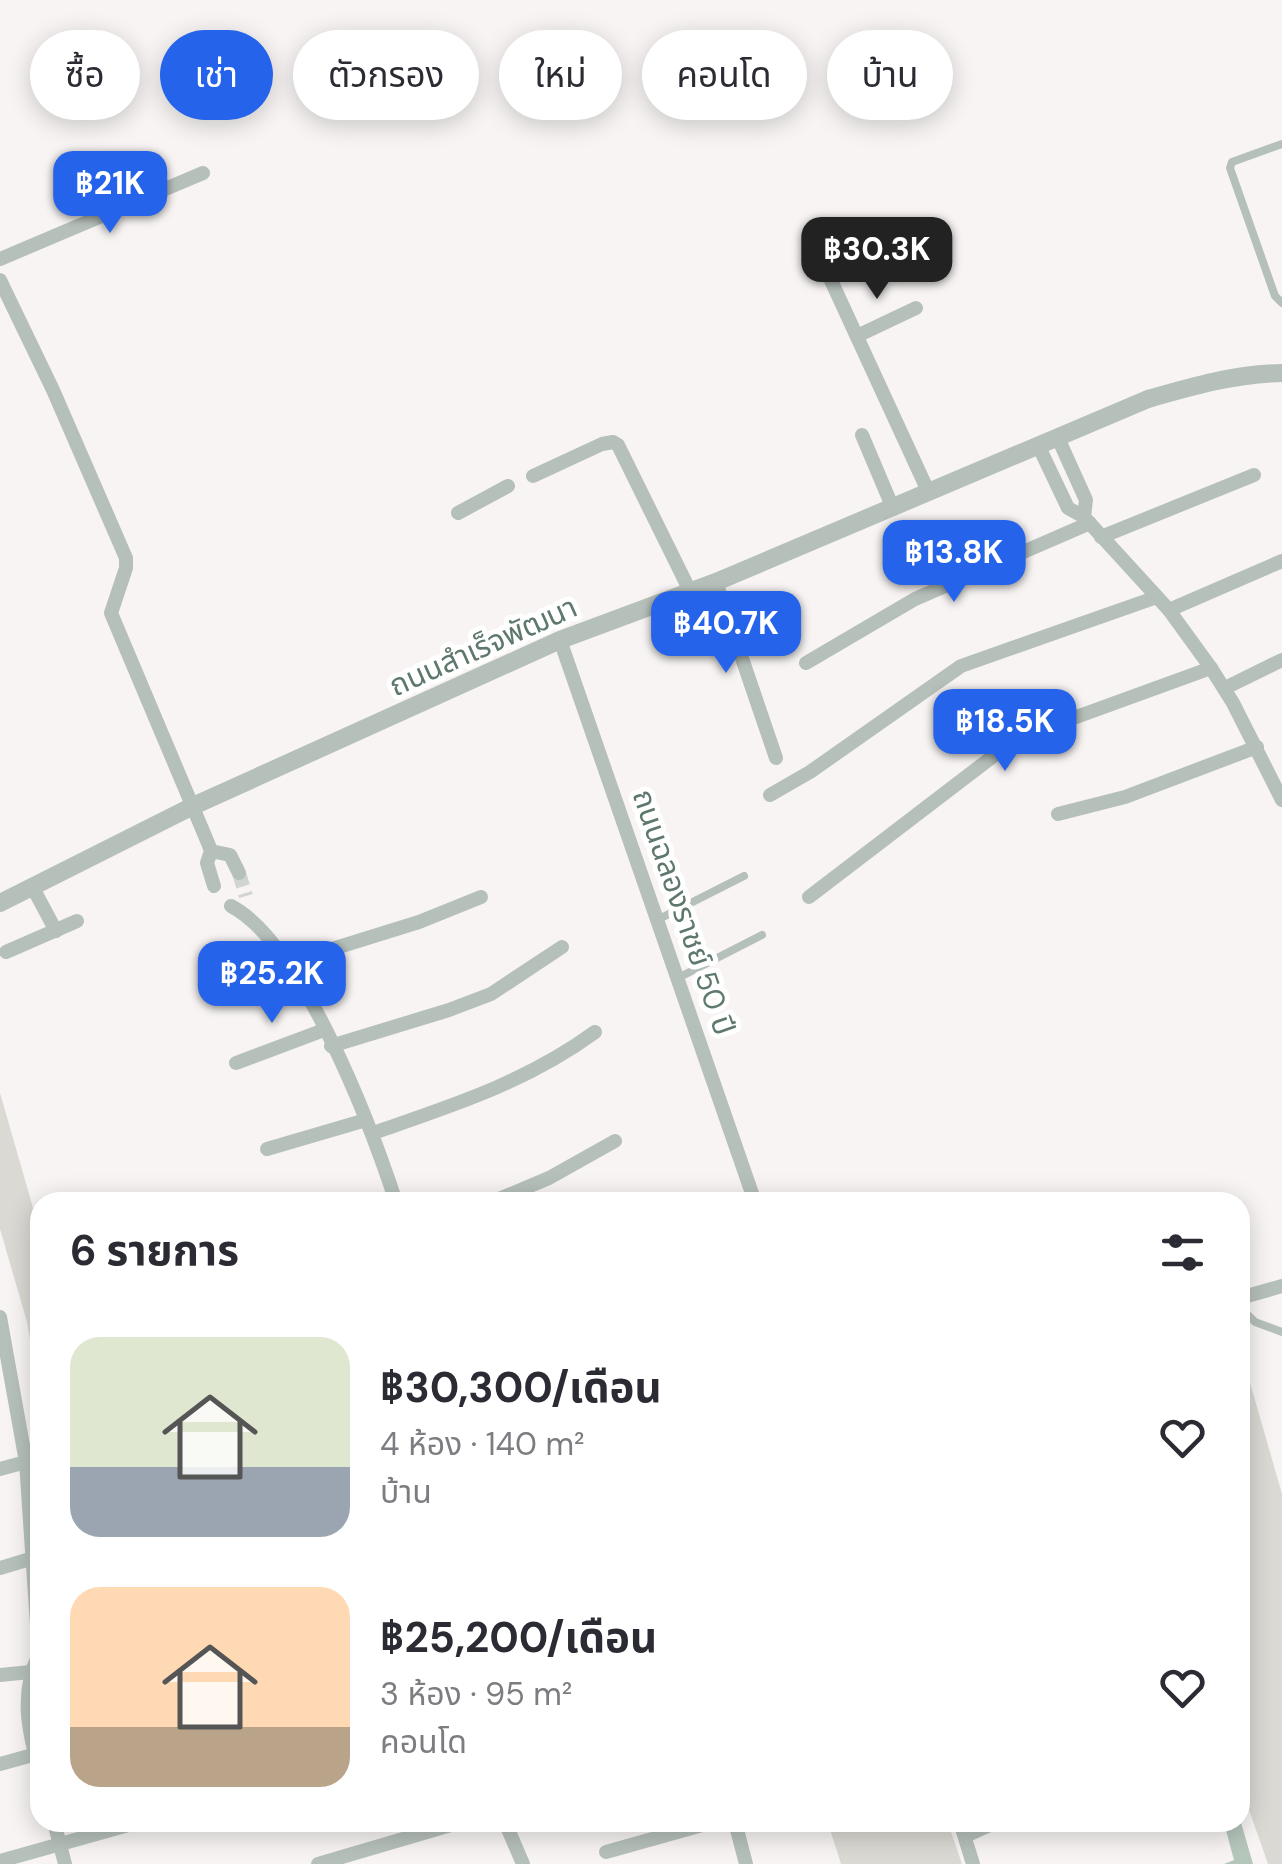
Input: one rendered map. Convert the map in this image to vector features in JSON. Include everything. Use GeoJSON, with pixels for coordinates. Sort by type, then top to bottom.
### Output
{"type":"FeatureCollection","features":[{"type":"Feature","properties":{"kind":"street"},"geometry":{"type":"LineString","coordinates":[[0,259],[203,173]]}},
{"type":"Feature","properties":{"kind":"street"},"geometry":{"type":"LineString","coordinates":[[870,238],[826,256],[824,262],[928,491]]}},
{"type":"Feature","properties":{"kind":"street"},"geometry":{"type":"LineString","coordinates":[[0,280],[126,558],[110,613],[210,847],[207,863],[214,886]]}},
{"type":"Feature","properties":{"kind":"street"},"geometry":{"type":"LineString","coordinates":[[857,336],[916,308]]}},
{"type":"Feature","properties":{"kind":"street","name":"ถนนสำเร็จพัฒนา"},"geometry":{"type":"LineString","coordinates":[[0,904],[40,902],[196,812],[560,640],[716,582],[1148,398],[1252,374],[1282,374]]}},
{"type":"Feature","properties":{"kind":"street"},"geometry":{"type":"LineString","coordinates":[[862,435],[892,506]]}},
{"type":"Feature","properties":{"kind":"street"},"geometry":{"type":"LineString","coordinates":[[1058,438],[1086,500],[1087,520]]}},
{"type":"Feature","properties":{"kind":"street"},"geometry":{"type":"LineString","coordinates":[[533,476],[602,444],[618,445],[690,589]]}},
{"type":"Feature","properties":{"kind":"street"},"geometry":{"type":"LineString","coordinates":[[1039,447],[1068,508],[1087,520],[1169,610],[1225,688],[1282,800]]}},
{"type":"Feature","properties":{"kind":"street"},"geometry":{"type":"LineString","coordinates":[[1101,537],[1254,475]]}},
{"type":"Feature","properties":{"kind":"street"},"geometry":{"type":"LineString","coordinates":[[458,513],[508,486]]}},
{"type":"Feature","properties":{"kind":"street"},"geometry":{"type":"LineString","coordinates":[[806,663],[915,598],[1087,520]]}},
{"type":"Feature","properties":{"kind":"street"},"geometry":{"type":"LineString","coordinates":[[1169,610],[1282,561]]}},
{"type":"Feature","properties":{"kind":"street"},"geometry":{"type":"LineString","coordinates":[[716,582],[776,758]]}},
{"type":"Feature","properties":{"kind":"street"},"geometry":{"type":"LineString","coordinates":[[770,796],[961,666],[1157,597]]}},
{"type":"Feature","properties":{"kind":"street","name":"ถนนฉลองราชย์ 50 ปี"},"geometry":{"type":"LineString","coordinates":[[560,640],[752,1192]]}},
{"type":"Feature","properties":{"kind":"street"},"geometry":{"type":"LineString","coordinates":[[1225,688],[1282,660]]}},
{"type":"Feature","properties":{"kind":"street"},"geometry":{"type":"LineString","coordinates":[[810,897],[996,754],[1057,724],[1211,668]]}},
{"type":"Feature","properties":{"kind":"street"},"geometry":{"type":"LineString","coordinates":[[1058,814],[1125,797],[1257,747]]}},
{"type":"Feature","properties":{"kind":"street"},"geometry":{"type":"LineString","coordinates":[[1264,765],[1282,756]]}},
{"type":"Feature","properties":{"kind":"street"},"geometry":{"type":"LineString","coordinates":[[210,847],[230,855],[239,873]]}},
{"type":"Feature","properties":{"kind":"street"},"geometry":{"type":"LineString","coordinates":[[246,896],[248,914]]}},
{"type":"Feature","properties":{"kind":"street"},"geometry":{"type":"LineString","coordinates":[[287,964],[419,922],[482,897]]}},
{"type":"Feature","properties":{"kind":"street"},"geometry":{"type":"LineString","coordinates":[[40,902],[56,930]]}},
{"type":"Feature","properties":{"kind":"street"},"geometry":{"type":"LineString","coordinates":[[231,906],[248,914],[287,964],[324,1030],[369,1126],[392,1192]]}},
{"type":"Feature","properties":{"kind":"street"},"geometry":{"type":"LineString","coordinates":[[6,952],[77,921]]}},
{"type":"Feature","properties":{"kind":"street"},"geometry":{"type":"LineString","coordinates":[[331,1046],[491,994],[562,947]]}},
{"type":"Feature","properties":{"kind":"street"},"geometry":{"type":"LineString","coordinates":[[236,1064],[324,1030]]}},
{"type":"Feature","properties":{"kind":"street"},"geometry":{"type":"LineString","coordinates":[[267,1149],[462,1103],[524,1076],[595,1032]]}},
{"type":"Feature","properties":{"kind":"street"},"geometry":{"type":"LineString","coordinates":[[527,1192],[615,1141]]}},
{"type":"Feature","properties":{"kind":"street"},"geometry":{"type":"LineString","coordinates":[[1250,1295],[1282,1286]]}},
{"type":"Feature","properties":{"kind":"street"},"geometry":{"type":"LineString","coordinates":[[0,1316],[30,1504]]}},
{"type":"Feature","properties":{"kind":"street"},"geometry":{"type":"LineString","coordinates":[[0,1469],[26,1462]]}},
{"type":"Feature","properties":{"kind":"street"},"geometry":{"type":"LineString","coordinates":[[0,1568],[30,1559]]}},
{"type":"Feature","properties":{"kind":"street"},"geometry":{"type":"LineString","coordinates":[[0,1675],[30,1672],[26,1694],[30,1714]]}},
{"type":"Feature","properties":{"kind":"street"},"geometry":{"type":"LineString","coordinates":[[0,1764],[30,1756]]}},
{"type":"Feature","properties":{"kind":"street"},"geometry":{"type":"LineString","coordinates":[[57,1832],[65,1864]]}},
{"type":"Feature","properties":{"kind":"street"},"geometry":{"type":"LineString","coordinates":[[0,1861],[106,1832]]}},
{"type":"Feature","properties":{"kind":"street"},"geometry":{"type":"LineString","coordinates":[[318,1864],[428,1832]]}},
{"type":"Feature","properties":{"kind":"street"},"geometry":{"type":"LineString","coordinates":[[509,1832],[523,1864]]}},
{"type":"Feature","properties":{"kind":"street"},"geometry":{"type":"LineString","coordinates":[[606,1852],[677,1832]]}},
{"type":"Feature","properties":{"kind":"street"},"geometry":{"type":"LineString","coordinates":[[738,1832],[746,1864]]}},
{"type":"Feature","properties":{"kind":"street"},"geometry":{"type":"LineString","coordinates":[[963,1832],[973,1864]]}},
{"type":"Feature","properties":{"kind":"lane"},"geometry":{"type":"LineString","coordinates":[[1282,144],[1232,162],[1230,168],[1275,296],[1282,303]]}},
{"type":"Feature","properties":{"kind":"lane"},"geometry":{"type":"LineString","coordinates":[[658,920],[744,876]]}},
{"type":"Feature","properties":{"kind":"lane"},"geometry":{"type":"LineString","coordinates":[[678,978],[762,936]]}},
{"type":"Feature","properties":{"kind":"lane"},"geometry":{"type":"LineString","coordinates":[[1250,1318],[1282,1332]]}},
{"type":"Feature","properties":{"kind":"lane"},"geometry":{"type":"LineString","coordinates":[[965,1839],[981,1832]]}},
{"type":"Feature","properties":{"kind":"shaded area"},"geometry":{"type":"Polygon","coordinates":[[[0,1093],[30,1197],[30,1339],[0,1229],[0,1093]]]}},
{"type":"Feature","properties":{"kind":"shaded area"},"geometry":{"type":"Polygon","coordinates":[[[1250,1383],[1282,1494],[1282,1864],[1268,1864],[1250,1813],[1250,1383]]]}},
{"type":"Feature","properties":{"kind":"shaded area"},"geometry":{"type":"Polygon","coordinates":[[[831,1832],[951,1832],[962,1864],[841,1864],[831,1832]]]}},
{"type":"Feature","properties":{"kind":"shaded area"},"geometry":{"type":"Polygon","coordinates":[[[1226,1832],[1244,1832],[1253,1864],[1224,1864],[1234,1860],[1226,1832]]]}},
{"type":"Feature","properties":{"kind":"tunnel"},"geometry":{"type":"LineString","coordinates":[[239,873],[246,896]]}}]}
